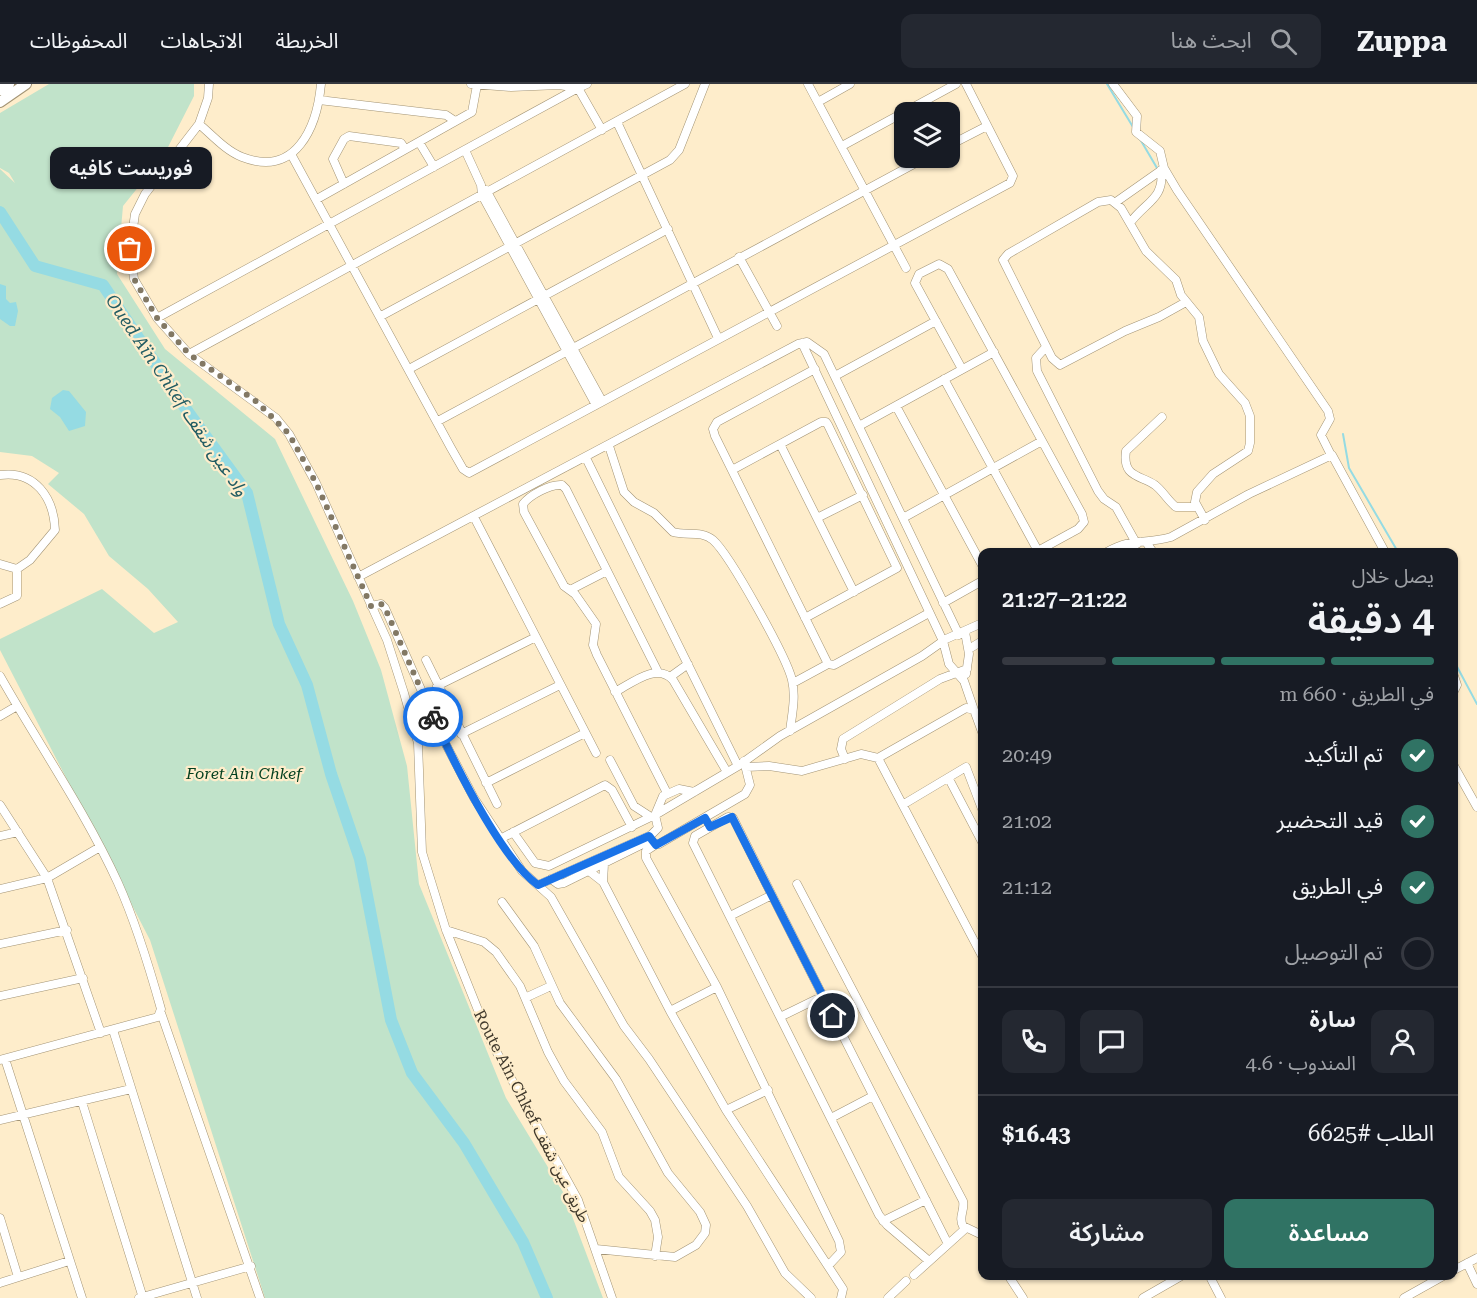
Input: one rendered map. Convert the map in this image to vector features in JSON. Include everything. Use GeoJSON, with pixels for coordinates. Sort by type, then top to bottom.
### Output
{"type":"FeatureCollection","features":[{"type":"Feature","properties":{"kind":"highway"},"geometry":{"type":"LineString","coordinates":[[0,90],[9,84]]}},
{"type":"Feature","properties":{"kind":"highway"},"geometry":{"type":"LineString","coordinates":[[0,102],[26,84]]}},
{"type":"Feature","properties":{"kind":"street","name":"Route Aïn Chkef طريق عين شقف"},"geometry":{"type":"LineString","coordinates":[[209,84],[208,98],[199,124],[146,194],[135,214],[131,266],[134,279],[157,318],[189,354],[257,402],[289,434],[304,459],[387,640],[415,730],[419,766],[422,852],[446,930],[490,1040],[578,1200],[612,1298]]}},
{"type":"Feature","properties":{"kind":"street"},"geometry":{"type":"LineString","coordinates":[[199,124],[241,157],[256,161],[277,160],[291,154],[309,135],[315,122],[321,84]]}},
{"type":"Feature","properties":{"kind":"street"},"geometry":{"type":"LineString","coordinates":[[471,84],[511,87],[567,85],[579,88],[603,130]]}},
{"type":"Feature","properties":{"kind":"street"},"geometry":{"type":"LineString","coordinates":[[157,318],[586,84]]}},
{"type":"Feature","properties":{"kind":"street"},"geometry":{"type":"LineString","coordinates":[[189,354],[684,84]]}},
{"type":"Feature","properties":{"kind":"street"},"geometry":{"type":"LineString","coordinates":[[381,316],[644,175],[676,155],[705,84]]}},
{"type":"Feature","properties":{"kind":"street"},"geometry":{"type":"LineString","coordinates":[[808,84],[906,268]]}},
{"type":"Feature","properties":{"kind":"street"},"geometry":{"type":"LineString","coordinates":[[818,102],[850,84]]}},
{"type":"Feature","properties":{"kind":"street"},"geometry":{"type":"LineString","coordinates":[[842,146],[956,84]]}},
{"type":"Feature","properties":{"kind":"street"},"geometry":{"type":"LineString","coordinates":[[291,154],[463,469],[469,472],[893,243],[1010,183],[1012,176],[966,84]]}},
{"type":"Feature","properties":{"kind":"street"},"geometry":{"type":"LineString","coordinates":[[1113,84],[1137,116],[1137,132],[1160,151],[1163,169],[1163,183],[1160,191],[1130,223]]}},
{"type":"Feature","properties":{"kind":"street"},"geometry":{"type":"LineString","coordinates":[[317,199],[472,112],[477,85]]}},
{"type":"Feature","properties":{"kind":"street"},"geometry":{"type":"LineString","coordinates":[[319,100],[446,115],[455,121]]}},
{"type":"Feature","properties":{"kind":"street"},"geometry":{"type":"LineString","coordinates":[[617,122],[644,175],[718,338]]}},
{"type":"Feature","properties":{"kind":"street"},"geometry":{"type":"LineString","coordinates":[[960,140],[987,126]]}},
{"type":"Feature","properties":{"kind":"street"},"geometry":{"type":"LineString","coordinates":[[345,184],[333,159],[344,139],[349,136],[401,143],[405,149]]}},
{"type":"Feature","properties":{"kind":"street"},"geometry":{"type":"LineString","coordinates":[[419,142],[434,167]]}},
{"type":"Feature","properties":{"kind":"street"},"geometry":{"type":"LineString","coordinates":[[465,150],[485,193],[599,403]]}},
{"type":"Feature","properties":{"kind":"street"},"geometry":{"type":"LineString","coordinates":[[438,422],[906,168]]}},
{"type":"Feature","properties":{"kind":"street"},"geometry":{"type":"LineString","coordinates":[[1163,169],[1116,202],[1098,202],[1004,257],[1004,265],[1054,361],[1064,364],[1186,302]]}},
{"type":"Feature","properties":{"kind":"street"},"geometry":{"type":"LineString","coordinates":[[1163,169],[1328,411],[1330,419],[1321,435],[1383,548]]}},
{"type":"Feature","properties":{"kind":"street"},"geometry":{"type":"LineString","coordinates":[[1116,202],[1146,251],[1176,280],[1186,302],[1199,317],[1203,341],[1219,374],[1245,404],[1250,416],[1248,451],[1204,483],[1195,498],[1196,507],[1205,520]]}},
{"type":"Feature","properties":{"kind":"street"},"geometry":{"type":"LineString","coordinates":[[409,369],[542,295],[668,229]]}},
{"type":"Feature","properties":{"kind":"street"},"geometry":{"type":"LineString","coordinates":[[739,257],[777,326]]}},
{"type":"Feature","properties":{"kind":"street"},"geometry":{"type":"LineString","coordinates":[[962,369],[915,280],[919,274],[943,264],[948,269],[1082,514],[1084,522],[1078,529],[1043,548]]}},
{"type":"Feature","properties":{"kind":"street"},"geometry":{"type":"LineString","coordinates":[[835,376],[936,321]]}},
{"type":"Feature","properties":{"kind":"street"},"geometry":{"type":"LineString","coordinates":[[802,343],[943,641],[947,658],[955,672],[964,681],[978,721]]}},
{"type":"Feature","properties":{"kind":"street"},"geometry":{"type":"LineString","coordinates":[[358,577],[802,343],[818,347],[824,354],[943,603],[962,634],[969,649],[964,681]]}},
{"type":"Feature","properties":{"kind":"street"},"geometry":{"type":"LineString","coordinates":[[1046,347],[1036,358],[1037,371],[1098,491],[1104,499],[1116,507],[1149,548]]}},
{"type":"Feature","properties":{"kind":"street"},"geometry":{"type":"LineString","coordinates":[[859,426],[993,352]]}},
{"type":"Feature","properties":{"kind":"street"},"geometry":{"type":"LineString","coordinates":[[815,369],[714,425],[713,433],[828,664]]}},
{"type":"Feature","properties":{"kind":"street"},"geometry":{"type":"LineString","coordinates":[[944,379],[1035,548]]}},
{"type":"Feature","properties":{"kind":"street"},"geometry":{"type":"LineString","coordinates":[[896,406],[978,558]]}},
{"type":"Feature","properties":{"kind":"street"},"geometry":{"type":"LineString","coordinates":[[1162,417],[1126,452],[1128,468],[1138,479],[1154,484],[1176,507],[1196,507]]}},
{"type":"Feature","properties":{"kind":"street"},"geometry":{"type":"LineString","coordinates":[[732,470],[825,422],[863,495],[897,568],[805,618]]}},
{"type":"Feature","properties":{"kind":"street"},"geometry":{"type":"LineString","coordinates":[[903,518],[1042,441]]}},
{"type":"Feature","properties":{"kind":"street"},"geometry":{"type":"LineString","coordinates":[[780,444],[854,592]]}},
{"type":"Feature","properties":{"kind":"street"},"geometry":{"type":"LineString","coordinates":[[609,446],[620,483],[629,498],[654,513],[673,532],[703,535],[715,543],[743,584],[785,663],[793,683],[794,695],[789,731]]}},
{"type":"Feature","properties":{"kind":"street"},"geometry":{"type":"LineString","coordinates":[[1114,548],[1122,544],[1171,537],[1249,494],[1331,456]]}},
{"type":"Feature","properties":{"kind":"street"},"geometry":{"type":"LineString","coordinates":[[538,885],[705,818],[745,794],[750,785],[743,764],[688,664],[586,458]]}},
{"type":"Feature","properties":{"kind":"street"},"geometry":{"type":"LineString","coordinates":[[0,475],[17,475],[38,484],[52,505],[55,518],[55,530],[50,538],[30,560],[17,569]]}},
{"type":"Feature","properties":{"kind":"street"},"geometry":{"type":"LineString","coordinates":[[537,483],[542,491]]}},
{"type":"Feature","properties":{"kind":"street"},"geometry":{"type":"LineString","coordinates":[[667,793],[594,650],[596,624],[570,590],[564,586],[523,507],[524,502],[557,484],[566,489],[658,672],[670,677],[727,772]]}},
{"type":"Feature","properties":{"kind":"street"},"geometry":{"type":"LineString","coordinates":[[817,518],[863,495]]}},
{"type":"Feature","properties":{"kind":"street"},"geometry":{"type":"LineString","coordinates":[[474,517],[596,753]]}},
{"type":"Feature","properties":{"kind":"street"},"geometry":{"type":"LineString","coordinates":[[1130,548],[1141,541]]}},
{"type":"Feature","properties":{"kind":"street"},"geometry":{"type":"LineString","coordinates":[[0,564],[17,569]]}},
{"type":"Feature","properties":{"kind":"street"},"geometry":{"type":"LineString","coordinates":[[0,604],[17,596],[17,569]]}},
{"type":"Feature","properties":{"kind":"street"},"geometry":{"type":"LineString","coordinates":[[570,590],[607,571]]}},
{"type":"Feature","properties":{"kind":"street"},"geometry":{"type":"LineString","coordinates":[[943,603],[978,583]]}},
{"type":"Feature","properties":{"kind":"street"},"geometry":{"type":"LineString","coordinates":[[371,606],[381,604],[385,608],[446,745],[474,798],[500,839],[522,871],[548,893],[624,1026],[649,1059],[747,1206],[785,1273],[811,1298]]}},
{"type":"Feature","properties":{"kind":"street"},"geometry":{"type":"LineString","coordinates":[[793,683],[828,664],[834,665],[929,613]]}},
{"type":"Feature","properties":{"kind":"street"},"geometry":{"type":"LineString","coordinates":[[513,832],[536,863],[545,866],[653,816],[743,764],[760,747],[922,656],[943,641],[962,634],[978,624]]}},
{"type":"Feature","properties":{"kind":"street"},"geometry":{"type":"LineString","coordinates":[[437,686],[536,637]]}},
{"type":"Feature","properties":{"kind":"street"},"geometry":{"type":"LineString","coordinates":[[969,649],[978,643]]}},
{"type":"Feature","properties":{"kind":"street"},"geometry":{"type":"LineString","coordinates":[[426,660],[497,804]]}},
{"type":"Feature","properties":{"kind":"street"},"geometry":{"type":"LineString","coordinates":[[670,677],[688,664]]}},
{"type":"Feature","properties":{"kind":"street"},"geometry":{"type":"LineString","coordinates":[[845,759],[840,749],[843,739],[955,672],[967,669]]}},
{"type":"Feature","properties":{"kind":"street"},"geometry":{"type":"LineString","coordinates":[[615,692],[658,672]]}},
{"type":"Feature","properties":{"kind":"street"},"geometry":{"type":"LineString","coordinates":[[0,676],[69,790],[100,847],[127,905],[146,957],[161,1013],[251,1266],[260,1298]]}},
{"type":"Feature","properties":{"kind":"street"},"geometry":{"type":"LineString","coordinates":[[461,734],[560,685]]}},
{"type":"Feature","properties":{"kind":"street"},"geometry":{"type":"LineString","coordinates":[[0,716],[17,706]]}},
{"type":"Feature","properties":{"kind":"street"},"geometry":{"type":"LineString","coordinates":[[878,758],[966,708],[974,710]]}},
{"type":"Feature","properties":{"kind":"street"},"geometry":{"type":"LineString","coordinates":[[486,783],[585,733]]}},
{"type":"Feature","properties":{"kind":"street"},"geometry":{"type":"LineString","coordinates":[[743,764],[802,771],[867,754],[878,758],[978,949]]}},
{"type":"Feature","properties":{"kind":"street"},"geometry":{"type":"LineString","coordinates":[[610,760],[633,806],[653,816],[658,828],[646,851],[646,858],[717,987],[841,1246],[841,1252],[828,1266]]}},
{"type":"Feature","properties":{"kind":"street"},"geometry":{"type":"LineString","coordinates":[[904,804],[966,768],[978,799]]}},
{"type":"Feature","properties":{"kind":"street"},"geometry":{"type":"LineString","coordinates":[[1458,773],[1477,807]]}},
{"type":"Feature","properties":{"kind":"street"},"geometry":{"type":"LineString","coordinates":[[950,779],[978,834]]}},
{"type":"Feature","properties":{"kind":"street"},"geometry":{"type":"LineString","coordinates":[[500,839],[605,785],[612,790],[632,827]]}},
{"type":"Feature","properties":{"kind":"street"},"geometry":{"type":"LineString","coordinates":[[653,816],[660,801],[667,793],[679,789],[694,792]]}},
{"type":"Feature","properties":{"kind":"street"},"geometry":{"type":"LineString","coordinates":[[0,805],[47,878],[101,1034]]}},
{"type":"Feature","properties":{"kind":"street"},"geometry":{"type":"LineString","coordinates":[[929,1261],[883,1221],[780,1017],[693,841],[693,838],[710,827],[732,817],[948,1244]]}},
{"type":"Feature","properties":{"kind":"street"},"geometry":{"type":"LineString","coordinates":[[705,818],[710,827]]}},
{"type":"Feature","properties":{"kind":"street"},"geometry":{"type":"LineString","coordinates":[[0,836],[18,832]]}},
{"type":"Feature","properties":{"kind":"street"},"geometry":{"type":"LineString","coordinates":[[551,879],[560,884],[651,840]]}},
{"type":"Feature","properties":{"kind":"street"},"geometry":{"type":"LineString","coordinates":[[0,889],[47,878],[100,847]]}},
{"type":"Feature","properties":{"kind":"street"},"geometry":{"type":"LineString","coordinates":[[603,882],[604,864]]}},
{"type":"Feature","properties":{"kind":"street"},"geometry":{"type":"LineString","coordinates":[[589,871],[603,882],[670,1011],[726,1110],[844,1292],[841,1298]]}},
{"type":"Feature","properties":{"kind":"street"},"geometry":{"type":"LineString","coordinates":[[797,884],[963,1201],[964,1207],[960,1218],[965,1229],[978,1234]]}},
{"type":"Feature","properties":{"kind":"street"},"geometry":{"type":"LineString","coordinates":[[730,916],[772,895]]}},
{"type":"Feature","properties":{"kind":"street"},"geometry":{"type":"LineString","coordinates":[[502,902],[534,946],[551,986],[571,1021],[616,1079],[668,1173],[704,1218],[705,1233],[696,1245],[675,1257],[596,1248]]}},
{"type":"Feature","properties":{"kind":"street"},"geometry":{"type":"LineString","coordinates":[[0,944],[66,930]]}},
{"type":"Feature","properties":{"kind":"street"},"geometry":{"type":"LineString","coordinates":[[446,930],[484,942],[508,968],[527,997],[552,1060],[564,1082],[602,1132],[618,1177],[650,1211],[655,1220],[658,1237],[655,1256]]}},
{"type":"Feature","properties":{"kind":"street"},"geometry":{"type":"LineString","coordinates":[[0,996],[83,978]]}},
{"type":"Feature","properties":{"kind":"street"},"geometry":{"type":"LineString","coordinates":[[527,997],[551,986]]}},
{"type":"Feature","properties":{"kind":"street"},"geometry":{"type":"LineString","coordinates":[[670,1011],[717,987]]}},
{"type":"Feature","properties":{"kind":"street"},"geometry":{"type":"LineString","coordinates":[[780,1017],[823,996]]}},
{"type":"Feature","properties":{"kind":"street"},"geometry":{"type":"LineString","coordinates":[[82,1298],[22,1113],[2,1060],[101,1034],[158,1017],[161,1013]]}},
{"type":"Feature","properties":{"kind":"street"},"geometry":{"type":"LineString","coordinates":[[112,1030],[197,1298]]}},
{"type":"Feature","properties":{"kind":"street"},"geometry":{"type":"LineString","coordinates":[[0,1120],[130,1089]]}},
{"type":"Feature","properties":{"kind":"street"},"geometry":{"type":"LineString","coordinates":[[726,1110],[768,1090]]}},
{"type":"Feature","properties":{"kind":"street"},"geometry":{"type":"LineString","coordinates":[[831,1118],[873,1096]]}},
{"type":"Feature","properties":{"kind":"street"},"geometry":{"type":"LineString","coordinates":[[82,1102],[141,1298],[251,1266]]}},
{"type":"Feature","properties":{"kind":"street"},"geometry":{"type":"LineString","coordinates":[[883,1221],[926,1200]]}},
{"type":"Feature","properties":{"kind":"street"},"geometry":{"type":"LineString","coordinates":[[0,1218],[18,1277]]}},
{"type":"Feature","properties":{"kind":"street"},"geometry":{"type":"LineString","coordinates":[[914,1275],[965,1229]]}},
{"type":"Feature","properties":{"kind":"street"},"geometry":{"type":"LineString","coordinates":[[1458,1268],[1477,1258]]}},
{"type":"Feature","properties":{"kind":"street"},"geometry":{"type":"LineString","coordinates":[[0,1283],[69,1261]]}},
{"type":"Feature","properties":{"kind":"street"},"geometry":{"type":"LineString","coordinates":[[1467,1263],[1477,1284]]}},
{"type":"Feature","properties":{"kind":"street"},"geometry":{"type":"LineString","coordinates":[[1011,1280],[1023,1298]]}},
{"type":"Feature","properties":{"kind":"street"},"geometry":{"type":"LineString","coordinates":[[1143,1298],[1174,1280]]}},
{"type":"Feature","properties":{"kind":"street"},"geometry":{"type":"LineString","coordinates":[[1212,1280],[1221,1298]]}},
{"type":"Feature","properties":{"kind":"street"},"geometry":{"type":"LineString","coordinates":[[1404,1298],[1436,1280]]}},
{"type":"Feature","properties":{"kind":"street"},"geometry":{"type":"LineString","coordinates":[[888,1298],[906,1281]]}},
{"type":"Feature","properties":{"kind":"green space","name":"Foret Ain Chkef"},"geometry":{"type":"Polygon","coordinates":[[[49,84],[194,84],[194,96],[164,155],[123,206],[117,274],[165,349],[275,439],[353,601],[381,670],[407,766],[419,884],[506,1098],[563,1192],[603,1298],[265,1298],[150,940],[0,650],[0,639],[102,589],[154,633],[178,622],[148,589],[109,556],[84,514],[48,484],[59,473],[32,456],[0,452],[0,169],[15,183],[9,173],[0,168],[0,113],[49,84]]]}},
{"type":"Feature","properties":{"kind":"water"},"geometry":{"type":"Polygon","coordinates":[[[0,284],[6,286],[6,299],[10,303],[16,302],[18,311],[15,326],[10,326],[0,319],[0,284]]]}},
{"type":"Feature","properties":{"kind":"water"},"geometry":{"type":"Polygon","coordinates":[[[63,390],[69,391],[86,412],[85,426],[69,431],[60,417],[50,409],[52,398],[63,390]]]}},
{"type":"Feature","properties":{"kind":"waterway"},"geometry":{"type":"LineString","coordinates":[[1107,84],[1133,127]]}},
{"type":"Feature","properties":{"kind":"waterway"},"geometry":{"type":"LineString","coordinates":[[1140,139],[1157,168]]}},
{"type":"Feature","properties":{"kind":"waterway","name":"Oued Aïn Chkef واد عين شقف"},"geometry":{"type":"LineString","coordinates":[[0,212],[35,266],[103,285],[188,412],[247,493],[279,624],[307,685],[331,774],[360,859],[391,1020],[412,1073],[464,1143],[523,1242],[547,1298]]}},
{"type":"Feature","properties":{"kind":"waterway"},"geometry":{"type":"LineString","coordinates":[[1343,434],[1349,468],[1396,548]]}},
{"type":"Feature","properties":{"kind":"waterway"},"geometry":{"type":"LineString","coordinates":[[1458,668],[1477,704]]}},
{"type":"Feature","properties":{"kind":"way so far"},"geometry":{"type":"LineString","coordinates":[[130,249],[134,279],[157,318],[189,354],[257,402],[276,418],[289,434],[316,483],[371,606],[381,604],[385,608],[433,717]]}},
{"type":"Feature","properties":{"kind":"place","name":"فوريست كافيه"},"geometry":{"type":"Point","coordinates":[130,249]}},
{"type":"Feature","properties":{"kind":"route"},"geometry":{"type":"LineString","coordinates":[[433,717],[474,798],[518,866],[538,885],[649,836],[656,845],[705,818],[710,827],[731,816],[833,1016]]}}]}
